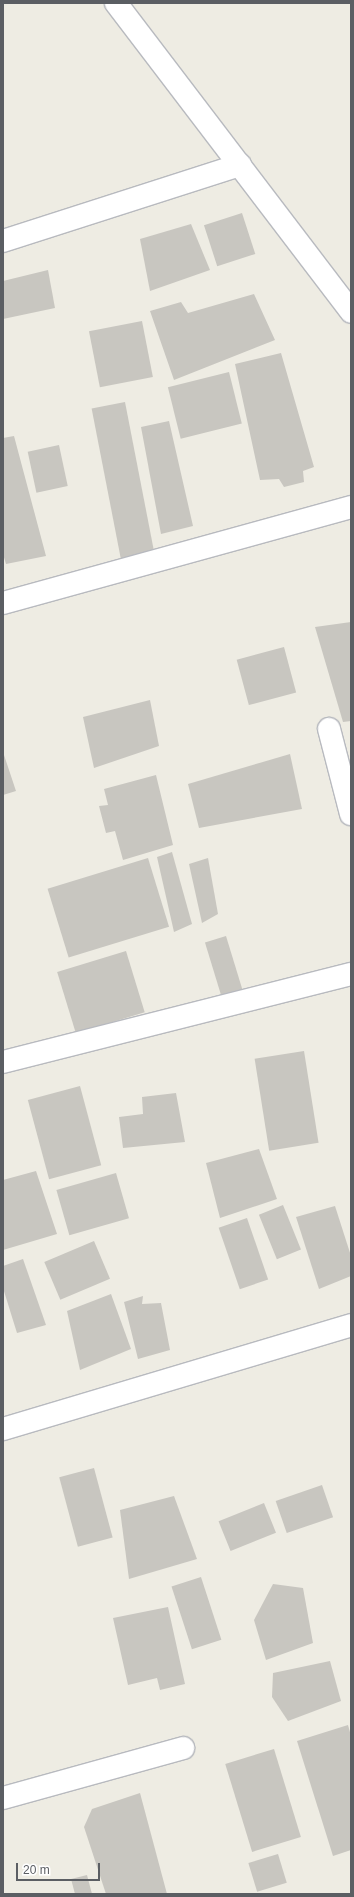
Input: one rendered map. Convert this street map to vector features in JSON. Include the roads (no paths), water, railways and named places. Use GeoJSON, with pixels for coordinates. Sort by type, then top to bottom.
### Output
{"type":"FeatureCollection","features":[{"type":"Feature","properties":{"kind":"street"},"geometry":{"type":"LineString","coordinates":[[116,3],[351,312]]}},
{"type":"Feature","properties":{"kind":"street"},"geometry":{"type":"LineString","coordinates":[[3,241],[240,165]]}},
{"type":"Feature","properties":{"kind":"street"},"geometry":{"type":"LineString","coordinates":[[3,603],[351,507]]}},
{"type":"Feature","properties":{"kind":"street"},"geometry":{"type":"LineString","coordinates":[[330,729],[351,814]]}},
{"type":"Feature","properties":{"kind":"street"},"geometry":{"type":"LineString","coordinates":[[3,1062],[351,974]]}},
{"type":"Feature","properties":{"kind":"street"},"geometry":{"type":"LineString","coordinates":[[3,1429],[351,1325]]}},
{"type":"Feature","properties":{"kind":"street"},"geometry":{"type":"LineString","coordinates":[[3,1798],[183,1748]]}}]}
